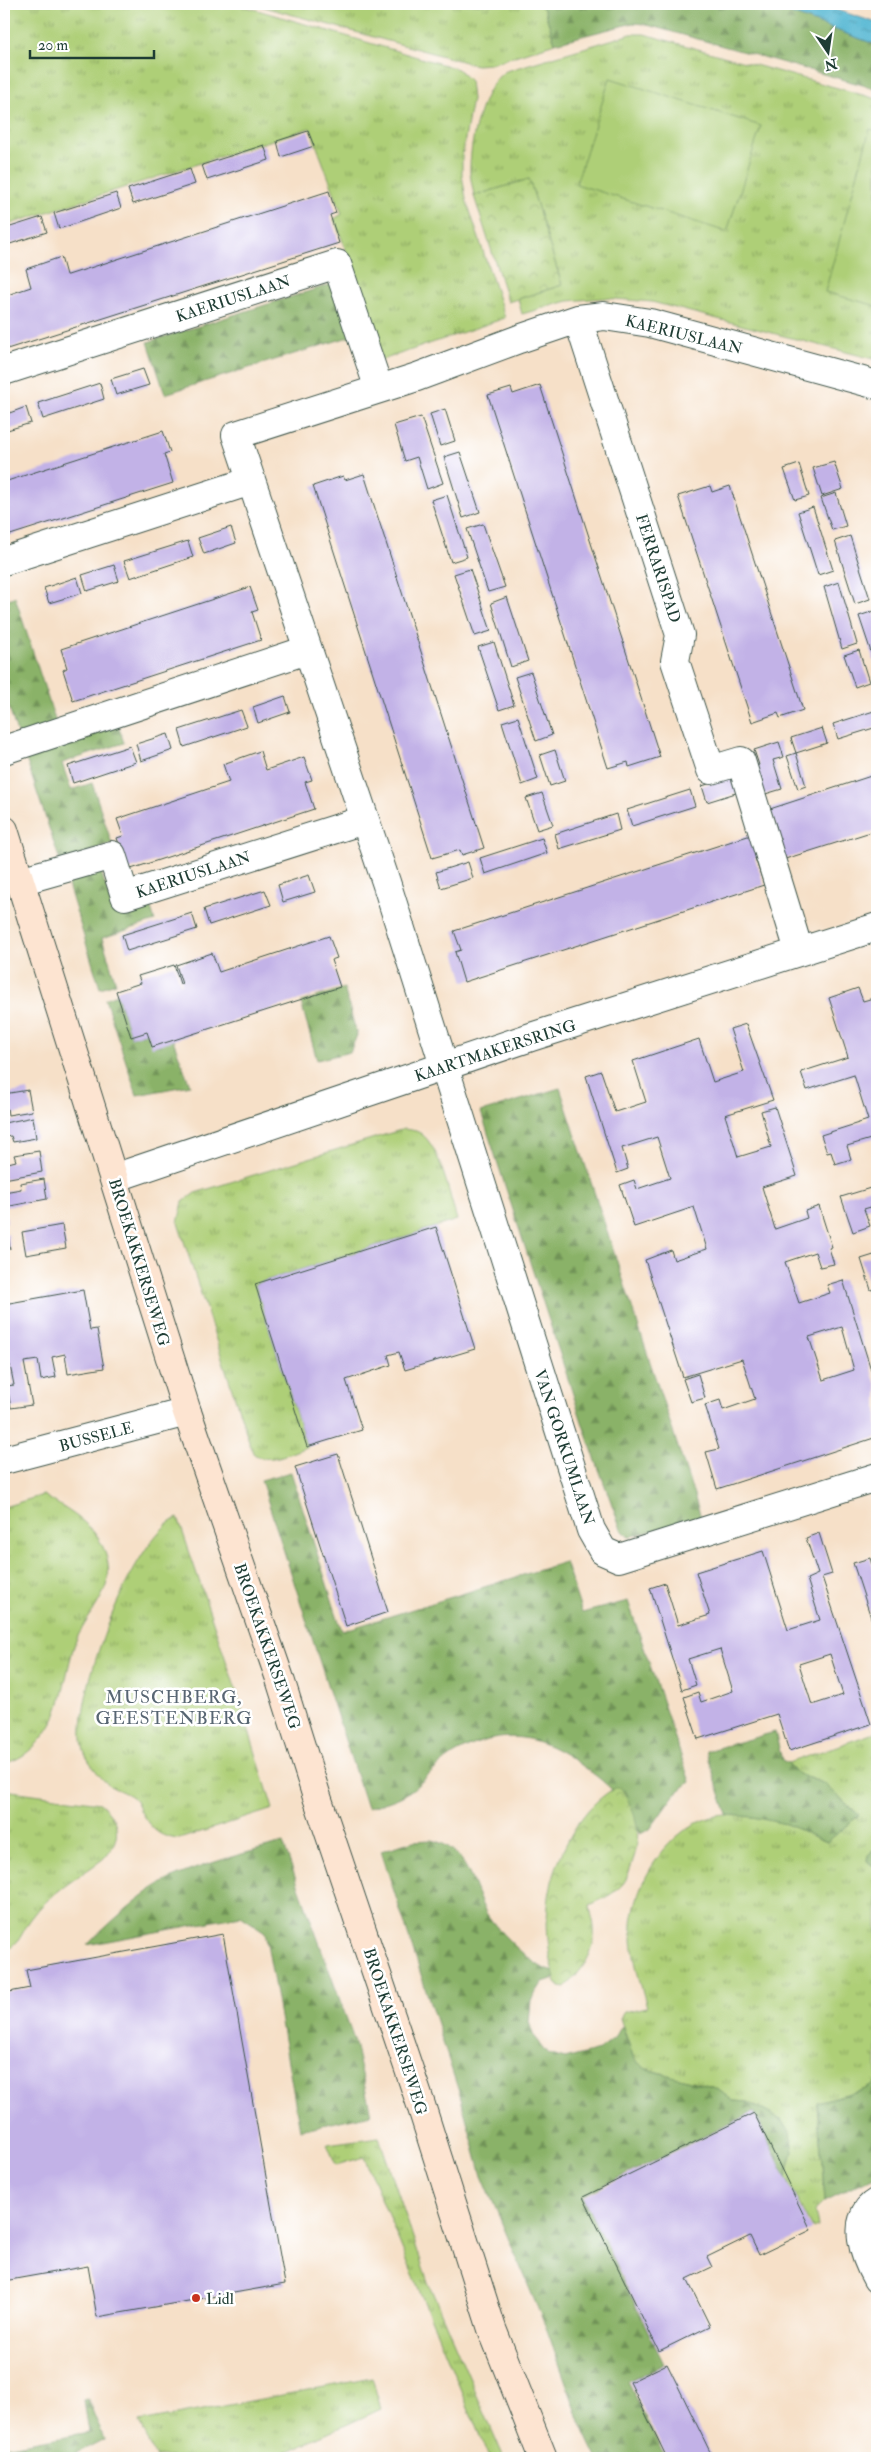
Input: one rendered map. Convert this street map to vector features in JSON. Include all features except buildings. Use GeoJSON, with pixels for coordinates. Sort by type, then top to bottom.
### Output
{"type":"FeatureCollection","features":[{"type":"Feature","properties":{"kind":"street","name":"KAERIUSLAAN"},"geometry":{"type":"LineString","coordinates":[[4,371],[337,264],[379,389]]}},
{"type":"Feature","properties":{"kind":"street","name":"KAERIUSLAAN"},"geometry":{"type":"LineString","coordinates":[[445,1066],[236,435],[379,389],[578,319],[604,316],[650,322],[877,385]]}},
{"type":"Feature","properties":{"kind":"street","name":"FERRARISPAD"},"geometry":{"type":"LineString","coordinates":[[578,319],[680,635],[675,661],[711,770],[741,761],[799,951]]}},
{"type":"Feature","properties":{"kind":"street"},"geometry":{"type":"LineString","coordinates":[[4,561],[251,481]]}},
{"type":"Feature","properties":{"kind":"street"},"geometry":{"type":"LineString","coordinates":[[4,750],[307,650]]}},
{"type":"Feature","properties":{"kind":"street","name":"KAERIUSLAAN"},"geometry":{"type":"LineString","coordinates":[[20,882],[112,855],[125,896],[364,820]]}},
{"type":"Feature","properties":{"kind":"street","name":"BROEKAKKERSEWEG"},"geometry":{"type":"LineString","coordinates":[[4,830],[187,1412],[279,1676],[316,1794],[420,2102],[492,2329],[543,2458]]}},
{"type":"Feature","properties":{"kind":"street","name":"KAARTMAKERSRING"},"geometry":{"type":"LineString","coordinates":[[114,1178],[445,1066],[877,927]]}},
{"type":"Feature","properties":{"kind":"street","name":"VAN GORKUMLAAN"},"geometry":{"type":"LineString","coordinates":[[445,1066],[590,1530],[603,1551],[619,1558],[877,1477]]}},
{"type":"Feature","properties":{"kind":"street","name":"BUSSELE"},"geometry":{"type":"LineString","coordinates":[[4,1460],[187,1412]]}},
{"type":"Feature","properties":{"kind":"street"},"geometry":{"type":"LineString","coordinates":[[877,2202],[873,2204],[861,2225],[864,2250],[877,2279]]}},
{"type":"Feature","properties":{"kind":"green space"},"geometry":{"type":"Polygon","coordinates":[[[4,4],[237,4],[458,69],[470,81],[472,99],[462,156],[462,175],[466,199],[505,318],[382,360],[334,219],[342,214],[310,128],[4,226],[4,4]]]}},
{"type":"Feature","properties":{"kind":"green space"},"geometry":{"type":"Polygon","coordinates":[[[253,4],[538,4],[544,9],[555,43],[490,64],[476,65],[253,4]]]}},
{"type":"Feature","properties":{"kind":"green space"},"geometry":{"type":"Polygon","coordinates":[[[538,4],[757,4],[787,12],[877,45],[877,89],[644,24],[633,23],[555,43],[544,9],[538,4]]]}},
{"type":"Feature","properties":{"kind":"green space"},"geometry":{"type":"Polygon","coordinates":[[[631,34],[644,34],[877,99],[877,360],[652,302],[604,298],[568,301],[522,314],[518,299],[562,285],[529,179],[474,196],[470,161],[474,133],[483,102],[497,78],[506,71],[631,34]]]}},
{"type":"Feature","properties":{"kind":"green space"},"geometry":{"type":"Polygon","coordinates":[[[610,78],[761,126],[727,232],[576,184],[610,78]]]}},
{"type":"Feature","properties":{"kind":"green space"},"geometry":{"type":"Polygon","coordinates":[[[870,129],[877,131],[877,306],[825,292],[870,129]]]}},
{"type":"Feature","properties":{"kind":"green space"},"geometry":{"type":"Polygon","coordinates":[[[529,179],[562,285],[508,302],[474,196],[529,179]]]}},
{"type":"Feature","properties":{"kind":"green space"},"geometry":{"type":"Polygon","coordinates":[[[335,283],[352,336],[165,394],[148,342],[335,283]]]}},
{"type":"Feature","properties":{"kind":"green space"},"geometry":{"type":"Polygon","coordinates":[[[15,597],[56,723],[18,736],[4,691],[4,600],[15,597]]]}},
{"type":"Feature","properties":{"kind":"green space"},"geometry":{"type":"Polygon","coordinates":[[[117,722],[124,743],[62,763],[71,790],[92,783],[112,844],[60,861],[24,753],[117,722]]]}},
{"type":"Feature","properties":{"kind":"green space"},"geometry":{"type":"Polygon","coordinates":[[[99,865],[114,914],[149,903],[155,921],[102,938],[116,983],[100,988],[68,885],[75,872],[99,865]]]}},
{"type":"Feature","properties":{"kind":"green space"},"geometry":{"type":"Polygon","coordinates":[[[344,988],[357,1035],[350,1052],[317,1060],[301,1002],[344,988]]]}},
{"type":"Feature","properties":{"kind":"green space"},"geometry":{"type":"Polygon","coordinates":[[[117,994],[131,1037],[147,1032],[173,1040],[190,1085],[137,1095],[105,999],[117,994]]]}},
{"type":"Feature","properties":{"kind":"green space"},"geometry":{"type":"Polygon","coordinates":[[[560,1088],[701,1517],[629,1537],[621,1529],[586,1434],[481,1112],[560,1088]]]}},
{"type":"Feature","properties":{"kind":"green space"},"geometry":{"type":"Polygon","coordinates":[[[404,1129],[420,1133],[427,1139],[433,1149],[439,1160],[457,1220],[255,1284],[307,1447],[279,1457],[259,1457],[253,1453],[178,1223],[183,1202],[195,1193],[404,1129]]]}},
{"type":"Feature","properties":{"kind":"green space"},"geometry":{"type":"Polygon","coordinates":[[[291,1472],[342,1631],[565,1562],[582,1613],[628,1601],[690,1782],[674,1795],[650,1829],[640,1834],[616,1794],[598,1777],[573,1759],[543,1743],[513,1737],[480,1742],[462,1750],[446,1760],[406,1794],[367,1808],[261,1480],[291,1472]]]}},
{"type":"Feature","properties":{"kind":"green space"},"geometry":{"type":"Polygon","coordinates":[[[43,1495],[75,1515],[92,1531],[105,1551],[108,1575],[102,1595],[75,1643],[59,1706],[52,1723],[32,1749],[19,1758],[4,1763],[4,1507],[43,1495]]]}},
{"type":"Feature","properties":{"kind":"green space"},"geometry":{"type":"Polygon","coordinates":[[[178,1518],[242,1708],[273,1809],[179,1839],[156,1831],[145,1818],[134,1799],[110,1786],[104,1780],[86,1756],[82,1734],[85,1703],[94,1666],[107,1626],[124,1588],[142,1555],[161,1531],[178,1518]]]}},
{"type":"Feature","properties":{"kind":"green space"},"geometry":{"type":"Polygon","coordinates":[[[775,1732],[782,1760],[788,1763],[798,1774],[825,1784],[859,1815],[827,1842],[786,1824],[752,1817],[727,1815],[706,1751],[775,1732]]]}},
{"type":"Feature","properties":{"kind":"green space"},"geometry":{"type":"Polygon","coordinates":[[[877,1732],[877,1847],[868,1855],[867,1860],[877,1869],[877,2082],[866,2089],[817,2102],[825,2201],[815,2211],[818,2227],[812,2229],[786,2178],[793,2152],[783,2121],[748,2102],[733,2101],[716,2088],[646,2069],[634,2059],[620,2018],[624,2012],[647,2007],[634,1956],[632,1925],[635,1906],[650,1869],[676,1837],[692,1825],[710,1818],[729,1815],[751,1817],[786,1824],[827,1842],[859,1815],[825,1784],[798,1774],[788,1763],[877,1732]]]}},
{"type":"Feature","properties":{"kind":"green space"},"geometry":{"type":"Polygon","coordinates":[[[615,1788],[621,1788],[635,1817],[638,1835],[635,1855],[623,1884],[612,1893],[590,1905],[594,1928],[593,1946],[582,1968],[571,1982],[565,1988],[560,1987],[556,1983],[548,1944],[547,1926],[550,1890],[555,1872],[571,1835],[590,1808],[615,1788]]]}},
{"type":"Feature","properties":{"kind":"green space"},"geometry":{"type":"Polygon","coordinates":[[[4,1790],[100,1803],[115,1823],[116,1837],[114,1844],[103,1859],[46,1901],[31,1919],[17,1942],[4,1949],[4,1790]]]}},
{"type":"Feature","properties":{"kind":"green space"},"geometry":{"type":"Polygon","coordinates":[[[431,1840],[443,1844],[460,1858],[471,1877],[488,1916],[523,1954],[542,1968],[550,1971],[573,1972],[543,1982],[531,2000],[529,2022],[534,2037],[548,2054],[565,2059],[599,2050],[615,2037],[622,2026],[634,2059],[646,2069],[716,2088],[733,2101],[748,2102],[783,2121],[790,2133],[793,2152],[786,2178],[754,2112],[582,2196],[664,2364],[628,2382],[665,2458],[597,2458],[581,2424],[547,2330],[482,2176],[460,2095],[381,1851],[413,1841],[431,1840]]]}},
{"type":"Feature","properties":{"kind":"green space"},"geometry":{"type":"Polygon","coordinates":[[[283,1843],[354,2039],[371,2114],[300,2130],[265,1932],[241,1916],[87,1945],[135,1902],[166,1881],[208,1864],[283,1843]]]}},
{"type":"Feature","properties":{"kind":"green space"},"geometry":{"type":"Polygon","coordinates":[[[877,1847],[877,1869],[867,1861],[868,1855],[877,1847]]]}},
{"type":"Feature","properties":{"kind":"green space"},"geometry":{"type":"Polygon","coordinates":[[[877,2082],[877,2175],[825,2201],[817,2102],[866,2089],[877,2082]]]}},
{"type":"Feature","properties":{"kind":"green space"},"geometry":{"type":"Polygon","coordinates":[[[379,2137],[428,2282],[504,2458],[489,2458],[364,2157],[336,2165],[327,2144],[379,2137]]]}},
{"type":"Feature","properties":{"kind":"green space"},"geometry":{"type":"Polygon","coordinates":[[[372,2378],[381,2409],[273,2458],[156,2458],[140,2422],[372,2378]]]}},
{"type":"Feature","properties":{"kind":"green space"},"geometry":{"type":"Polygon","coordinates":[[[88,2400],[104,2439],[77,2453],[79,2458],[4,2458],[4,2447],[89,2432],[84,2401],[88,2400]]]}},
{"type":"Feature","properties":{"kind":"water"},"geometry":{"type":"Polygon","coordinates":[[[756,4],[819,4],[877,23],[877,45],[787,12],[756,4]]]}},
{"type":"Feature","properties":{"kind":"place","name":"Lidl"},"geometry":{"type":"Point","coordinates":[196,2298]}},
{"type":"Feature","properties":{"kind":"district","name":"MUSCHBERG, GEESTENBERG"},"geometry":{"type":"Point","coordinates":[174,1707]}}]}
